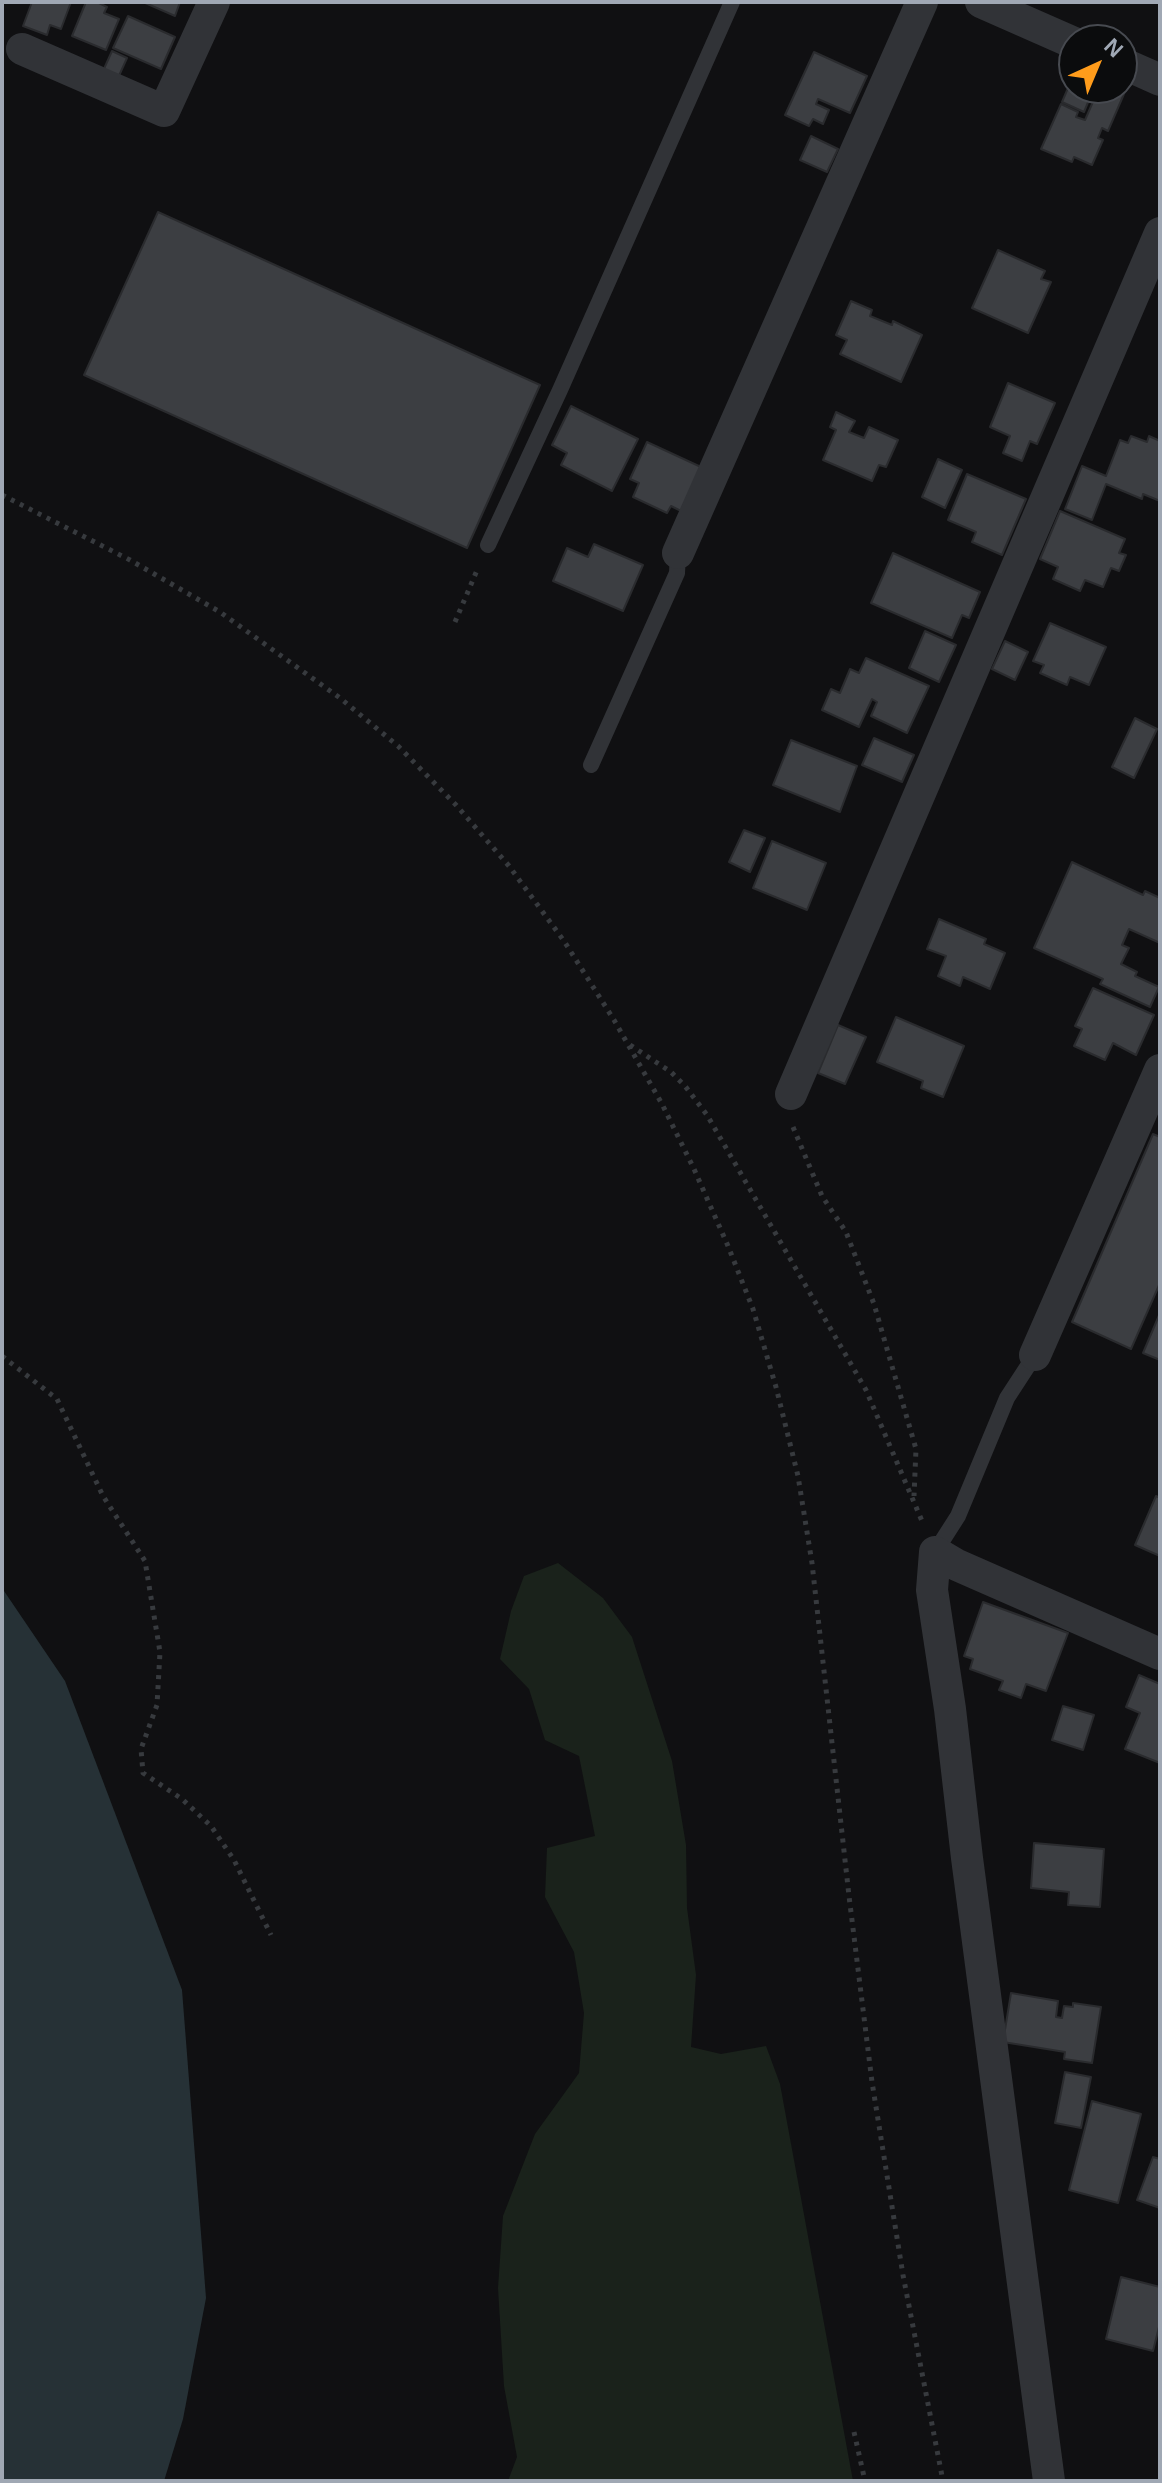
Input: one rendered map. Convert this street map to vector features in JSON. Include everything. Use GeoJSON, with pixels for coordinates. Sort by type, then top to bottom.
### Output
{"type":"FeatureCollection","features":[{"type":"Feature","properties":{"kind":"street"},"geometry":{"type":"LineString","coordinates":[[22,49],[164,111],[214,2]]}},
{"type":"Feature","properties":{"kind":"street"},"geometry":{"type":"LineString","coordinates":[[678,553],[922,2]]}},
{"type":"Feature","properties":{"kind":"street"},"geometry":{"type":"LineString","coordinates":[[981,2],[1058,36]]}},
{"type":"Feature","properties":{"kind":"street"},"geometry":{"type":"LineString","coordinates":[[1138,70],[1160,80]]}},
{"type":"Feature","properties":{"kind":"street"},"geometry":{"type":"LineString","coordinates":[[791,1094],[1160,233]]}},
{"type":"Feature","properties":{"kind":"street"},"geometry":{"type":"LineString","coordinates":[[1035,1355],[1160,1070]]}},
{"type":"Feature","properties":{"kind":"street"},"geometry":{"type":"LineString","coordinates":[[1049,2481],[932,1590],[935,1552],[957,1565],[1160,1654]]}},
{"type":"Feature","properties":{"kind":"lane"},"geometry":{"type":"LineString","coordinates":[[488,545],[732,2]]}},
{"type":"Feature","properties":{"kind":"lane"},"geometry":{"type":"LineString","coordinates":[[591,765],[677,573],[678,553]]}},
{"type":"Feature","properties":{"kind":"lane"},"geometry":{"type":"LineString","coordinates":[[935,1552],[958,1516],[1007,1398],[1035,1355]]}},
{"type":"Feature","properties":{"kind":"path"},"geometry":{"type":"LineString","coordinates":[[2,495],[130,560],[220,612],[340,698],[398,746],[456,805],[509,866],[564,941],[627,1043],[694,1169],[753,1309],[798,1476],[814,1579],[872,2082],[903,2275],[943,2481]]}},
{"type":"Feature","properties":{"kind":"path"},"geometry":{"type":"LineString","coordinates":[[455,622],[488,545]]}},
{"type":"Feature","properties":{"kind":"path"},"geometry":{"type":"LineString","coordinates":[[627,1043],[671,1072],[707,1115],[866,1390],[935,1552]]}},
{"type":"Feature","properties":{"kind":"path"},"geometry":{"type":"LineString","coordinates":[[791,1094],[793,1127],[822,1196],[846,1232],[874,1304],[916,1449],[914,1501]]}},
{"type":"Feature","properties":{"kind":"path"},"geometry":{"type":"LineString","coordinates":[[2,1356],[57,1399],[103,1496],[145,1561],[160,1652],[157,1705],[141,1749],[143,1773],[182,1799],[211,1826],[234,1860],[271,1935]]}},
{"type":"Feature","properties":{"kind":"path"},"geometry":{"type":"LineString","coordinates":[[854,2432],[865,2481]]}},
{"type":"Feature","properties":{"kind":"shaded area"},"geometry":{"type":"Polygon","coordinates":[[[558,1563],[603,1598],[632,1637],[672,1761],[686,1845],[687,1908],[696,1975],[691,2047],[721,2054],[766,2046],[780,2084],[853,2481],[508,2481],[517,2457],[504,2386],[498,2288],[503,2216],[535,2134],[579,2073],[584,2013],[574,1952],[545,1897],[547,1848],[595,1836],[579,1756],[545,1740],[529,1689],[500,1659],[511,1611],[524,1576],[558,1563]]]}},
{"type":"Feature","properties":{"kind":"shaded area"},"geometry":{"type":"Polygon","coordinates":[[[2,1588],[65,1681],[182,1990],[206,2298],[183,2419],[164,2481],[2,2481],[2,1588]]]}},
{"type":"Feature","properties":{"kind":"building"},"geometry":{"type":"Polygon","coordinates":[[[32,2],[71,2],[61,29],[50,25],[47,35],[23,26],[32,2]]]}},
{"type":"Feature","properties":{"kind":"building"},"geometry":{"type":"Polygon","coordinates":[[[86,2],[97,2],[107,7],[104,13],[119,19],[106,50],[72,36],[86,2]]]}},
{"type":"Feature","properties":{"kind":"building"},"geometry":{"type":"Polygon","coordinates":[[[143,2],[180,2],[175,16],[143,2]]]}},
{"type":"Feature","properties":{"kind":"building"},"geometry":{"type":"Polygon","coordinates":[[[128,16],[175,37],[161,69],[113,48],[128,16]]]}},
{"type":"Feature","properties":{"kind":"building"},"geometry":{"type":"Polygon","coordinates":[[[112,51],[127,58],[118,78],[103,71],[112,51]]]}},
{"type":"Feature","properties":{"kind":"building"},"geometry":{"type":"Polygon","coordinates":[[[814,52],[867,76],[850,113],[818,99],[816,104],[829,110],[823,124],[813,119],[809,126],[785,115],[814,52]]]}},
{"type":"Feature","properties":{"kind":"building"},"geometry":{"type":"Polygon","coordinates":[[[1061,104],[1078,112],[1076,117],[1085,120],[1092,104],[1120,104],[1108,131],[1102,128],[1098,138],[1103,140],[1092,165],[1074,157],[1072,162],[1041,149],[1061,104]]]}},
{"type":"Feature","properties":{"kind":"building"},"geometry":{"type":"Polygon","coordinates":[[[1066,104],[1087,104],[1084,112],[1066,104]]]}},
{"type":"Feature","properties":{"kind":"building"},"geometry":{"type":"Polygon","coordinates":[[[811,136],[838,149],[827,172],[800,160],[811,136]]]}},
{"type":"Feature","properties":{"kind":"building"},"geometry":{"type":"Polygon","coordinates":[[[158,212],[540,385],[467,548],[84,375],[158,212]]]}},
{"type":"Feature","properties":{"kind":"building"},"geometry":{"type":"Polygon","coordinates":[[[998,250],[1045,271],[1041,279],[1051,282],[1028,333],[972,308],[998,250]]]}},
{"type":"Feature","properties":{"kind":"building"},"geometry":{"type":"Polygon","coordinates":[[[851,301],[872,310],[870,316],[892,325],[893,321],[922,335],[901,382],[840,354],[847,340],[836,335],[851,301]]]}},
{"type":"Feature","properties":{"kind":"building"},"geometry":{"type":"Polygon","coordinates":[[[1008,383],[1055,403],[1037,444],[1030,441],[1022,461],[1003,453],[1010,436],[990,427],[1008,383]]]}},
{"type":"Feature","properties":{"kind":"building"},"geometry":{"type":"Polygon","coordinates":[[[571,406],[638,439],[612,491],[561,465],[567,453],[552,445],[571,406]]]}},
{"type":"Feature","properties":{"kind":"building"},"geometry":{"type":"Polygon","coordinates":[[[836,412],[855,421],[849,432],[864,438],[869,427],[898,440],[886,467],[879,465],[872,481],[823,460],[836,430],[830,427],[836,412]]]}},
{"type":"Feature","properties":{"kind":"building"},"geometry":{"type":"Polygon","coordinates":[[[1131,436],[1147,442],[1149,436],[1160,441],[1160,501],[1143,494],[1142,499],[1106,484],[1092,520],[1065,509],[1082,466],[1106,476],[1120,440],[1128,443],[1131,436]]]}},
{"type":"Feature","properties":{"kind":"building"},"geometry":{"type":"Polygon","coordinates":[[[647,442],[701,467],[681,511],[671,506],[667,513],[633,497],[639,483],[630,479],[647,442]]]}},
{"type":"Feature","properties":{"kind":"building"},"geometry":{"type":"Polygon","coordinates":[[[938,459],[962,470],[945,508],[922,497],[938,459]]]}},
{"type":"Feature","properties":{"kind":"building"},"geometry":{"type":"Polygon","coordinates":[[[967,474],[1026,499],[1002,555],[972,542],[976,532],[948,520],[967,474]]]}},
{"type":"Feature","properties":{"kind":"building"},"geometry":{"type":"Polygon","coordinates":[[[1060,511],[1125,539],[1119,553],[1126,555],[1119,571],[1111,568],[1103,587],[1085,580],[1080,591],[1053,579],[1058,567],[1040,559],[1060,511]]]}},
{"type":"Feature","properties":{"kind":"building"},"geometry":{"type":"Polygon","coordinates":[[[594,544],[643,565],[623,611],[553,581],[567,548],[588,557],[594,544]]]}},
{"type":"Feature","properties":{"kind":"building"},"geometry":{"type":"Polygon","coordinates":[[[893,553],[980,592],[969,618],[962,615],[952,638],[871,603],[893,553]]]}},
{"type":"Feature","properties":{"kind":"building"},"geometry":{"type":"Polygon","coordinates":[[[1050,623],[1106,647],[1089,685],[1070,677],[1067,685],[1040,673],[1044,665],[1033,661],[1050,623]]]}},
{"type":"Feature","properties":{"kind":"building"},"geometry":{"type":"Polygon","coordinates":[[[925,631],[956,645],[939,682],[909,668],[925,631]]]}},
{"type":"Feature","properties":{"kind":"building"},"geometry":{"type":"Polygon","coordinates":[[[1005,641],[1028,652],[1015,680],[992,669],[1005,641]]]}},
{"type":"Feature","properties":{"kind":"building"},"geometry":{"type":"Polygon","coordinates":[[[866,658],[929,686],[907,733],[871,716],[877,702],[872,699],[859,727],[822,710],[831,689],[840,693],[850,669],[859,673],[866,658]]]}},
{"type":"Feature","properties":{"kind":"building"},"geometry":{"type":"Polygon","coordinates":[[[1135,718],[1157,729],[1134,778],[1112,767],[1135,718]]]}},
{"type":"Feature","properties":{"kind":"building"},"geometry":{"type":"Polygon","coordinates":[[[874,738],[914,755],[902,782],[862,765],[874,738]]]}},
{"type":"Feature","properties":{"kind":"building"},"geometry":{"type":"Polygon","coordinates":[[[791,740],[857,766],[840,812],[773,785],[791,740]]]}},
{"type":"Feature","properties":{"kind":"building"},"geometry":{"type":"Polygon","coordinates":[[[744,830],[765,838],[750,872],[729,862],[744,830]]]}},
{"type":"Feature","properties":{"kind":"building"},"geometry":{"type":"Polygon","coordinates":[[[772,841],[826,863],[807,910],[753,888],[772,841]]]}},
{"type":"Feature","properties":{"kind":"building"},"geometry":{"type":"Polygon","coordinates":[[[1072,862],[1143,895],[1145,891],[1160,898],[1160,943],[1129,929],[1122,945],[1129,948],[1121,964],[1137,972],[1135,976],[1159,987],[1150,1007],[1100,984],[1103,979],[1034,948],[1072,862]]]}},
{"type":"Feature","properties":{"kind":"building"},"geometry":{"type":"Polygon","coordinates":[[[939,919],[986,939],[984,944],[1005,953],[990,989],[963,977],[960,986],[938,976],[946,956],[927,949],[939,919]]]}},
{"type":"Feature","properties":{"kind":"building"},"geometry":{"type":"Polygon","coordinates":[[[1093,988],[1154,1015],[1136,1055],[1113,1043],[1105,1060],[1074,1046],[1082,1029],[1075,1026],[1093,988]]]}},
{"type":"Feature","properties":{"kind":"building"},"geometry":{"type":"Polygon","coordinates":[[[896,1017],[964,1046],[943,1097],[921,1088],[923,1081],[877,1062],[896,1017]]]}},
{"type":"Feature","properties":{"kind":"building"},"geometry":{"type":"Polygon","coordinates":[[[838,1025],[866,1037],[845,1084],[818,1073],[838,1025]]]}},
{"type":"Feature","properties":{"kind":"building"},"geometry":{"type":"Polygon","coordinates":[[[1153,1134],[1160,1137],[1160,1283],[1131,1349],[1072,1322],[1153,1134]]]}},
{"type":"Feature","properties":{"kind":"building"},"geometry":{"type":"Polygon","coordinates":[[[1160,1313],[1160,1360],[1143,1353],[1160,1313]]]}},
{"type":"Feature","properties":{"kind":"building"},"geometry":{"type":"Polygon","coordinates":[[[1156,1496],[1160,1498],[1160,1556],[1135,1545],[1156,1496]]]}},
{"type":"Feature","properties":{"kind":"building"},"geometry":{"type":"Polygon","coordinates":[[[983,1602],[1068,1633],[1046,1691],[1026,1684],[1021,1698],[999,1690],[1003,1681],[970,1669],[973,1659],[964,1656],[983,1602]]]}},
{"type":"Feature","properties":{"kind":"building"},"geometry":{"type":"Polygon","coordinates":[[[1139,1675],[1160,1684],[1160,1763],[1125,1749],[1140,1713],[1126,1707],[1139,1675]]]}},
{"type":"Feature","properties":{"kind":"building"},"geometry":{"type":"Polygon","coordinates":[[[1063,1706],[1094,1715],[1083,1750],[1052,1740],[1063,1706]]]}},
{"type":"Feature","properties":{"kind":"building"},"geometry":{"type":"Polygon","coordinates":[[[1034,1843],[1104,1849],[1100,1907],[1068,1905],[1069,1892],[1031,1888],[1034,1843]]]}},
{"type":"Feature","properties":{"kind":"building"},"geometry":{"type":"Polygon","coordinates":[[[1011,1993],[1058,2001],[1056,2017],[1062,2018],[1064,2006],[1073,2007],[1073,2003],[1101,2007],[1092,2063],[1064,2059],[1065,2052],[1003,2042],[1011,1993]]]}},
{"type":"Feature","properties":{"kind":"building"},"geometry":{"type":"Polygon","coordinates":[[[1065,2072],[1091,2077],[1081,2128],[1055,2123],[1065,2072]]]}},
{"type":"Feature","properties":{"kind":"building"},"geometry":{"type":"Polygon","coordinates":[[[1092,2101],[1141,2114],[1118,2203],[1069,2190],[1092,2101]]]}},
{"type":"Feature","properties":{"kind":"building"},"geometry":{"type":"Polygon","coordinates":[[[1153,2157],[1160,2159],[1160,2208],[1137,2200],[1153,2157]]]}},
{"type":"Feature","properties":{"kind":"building"},"geometry":{"type":"Polygon","coordinates":[[[1121,2277],[1160,2287],[1160,2323],[1153,2351],[1106,2339],[1121,2277]]]}}]}
